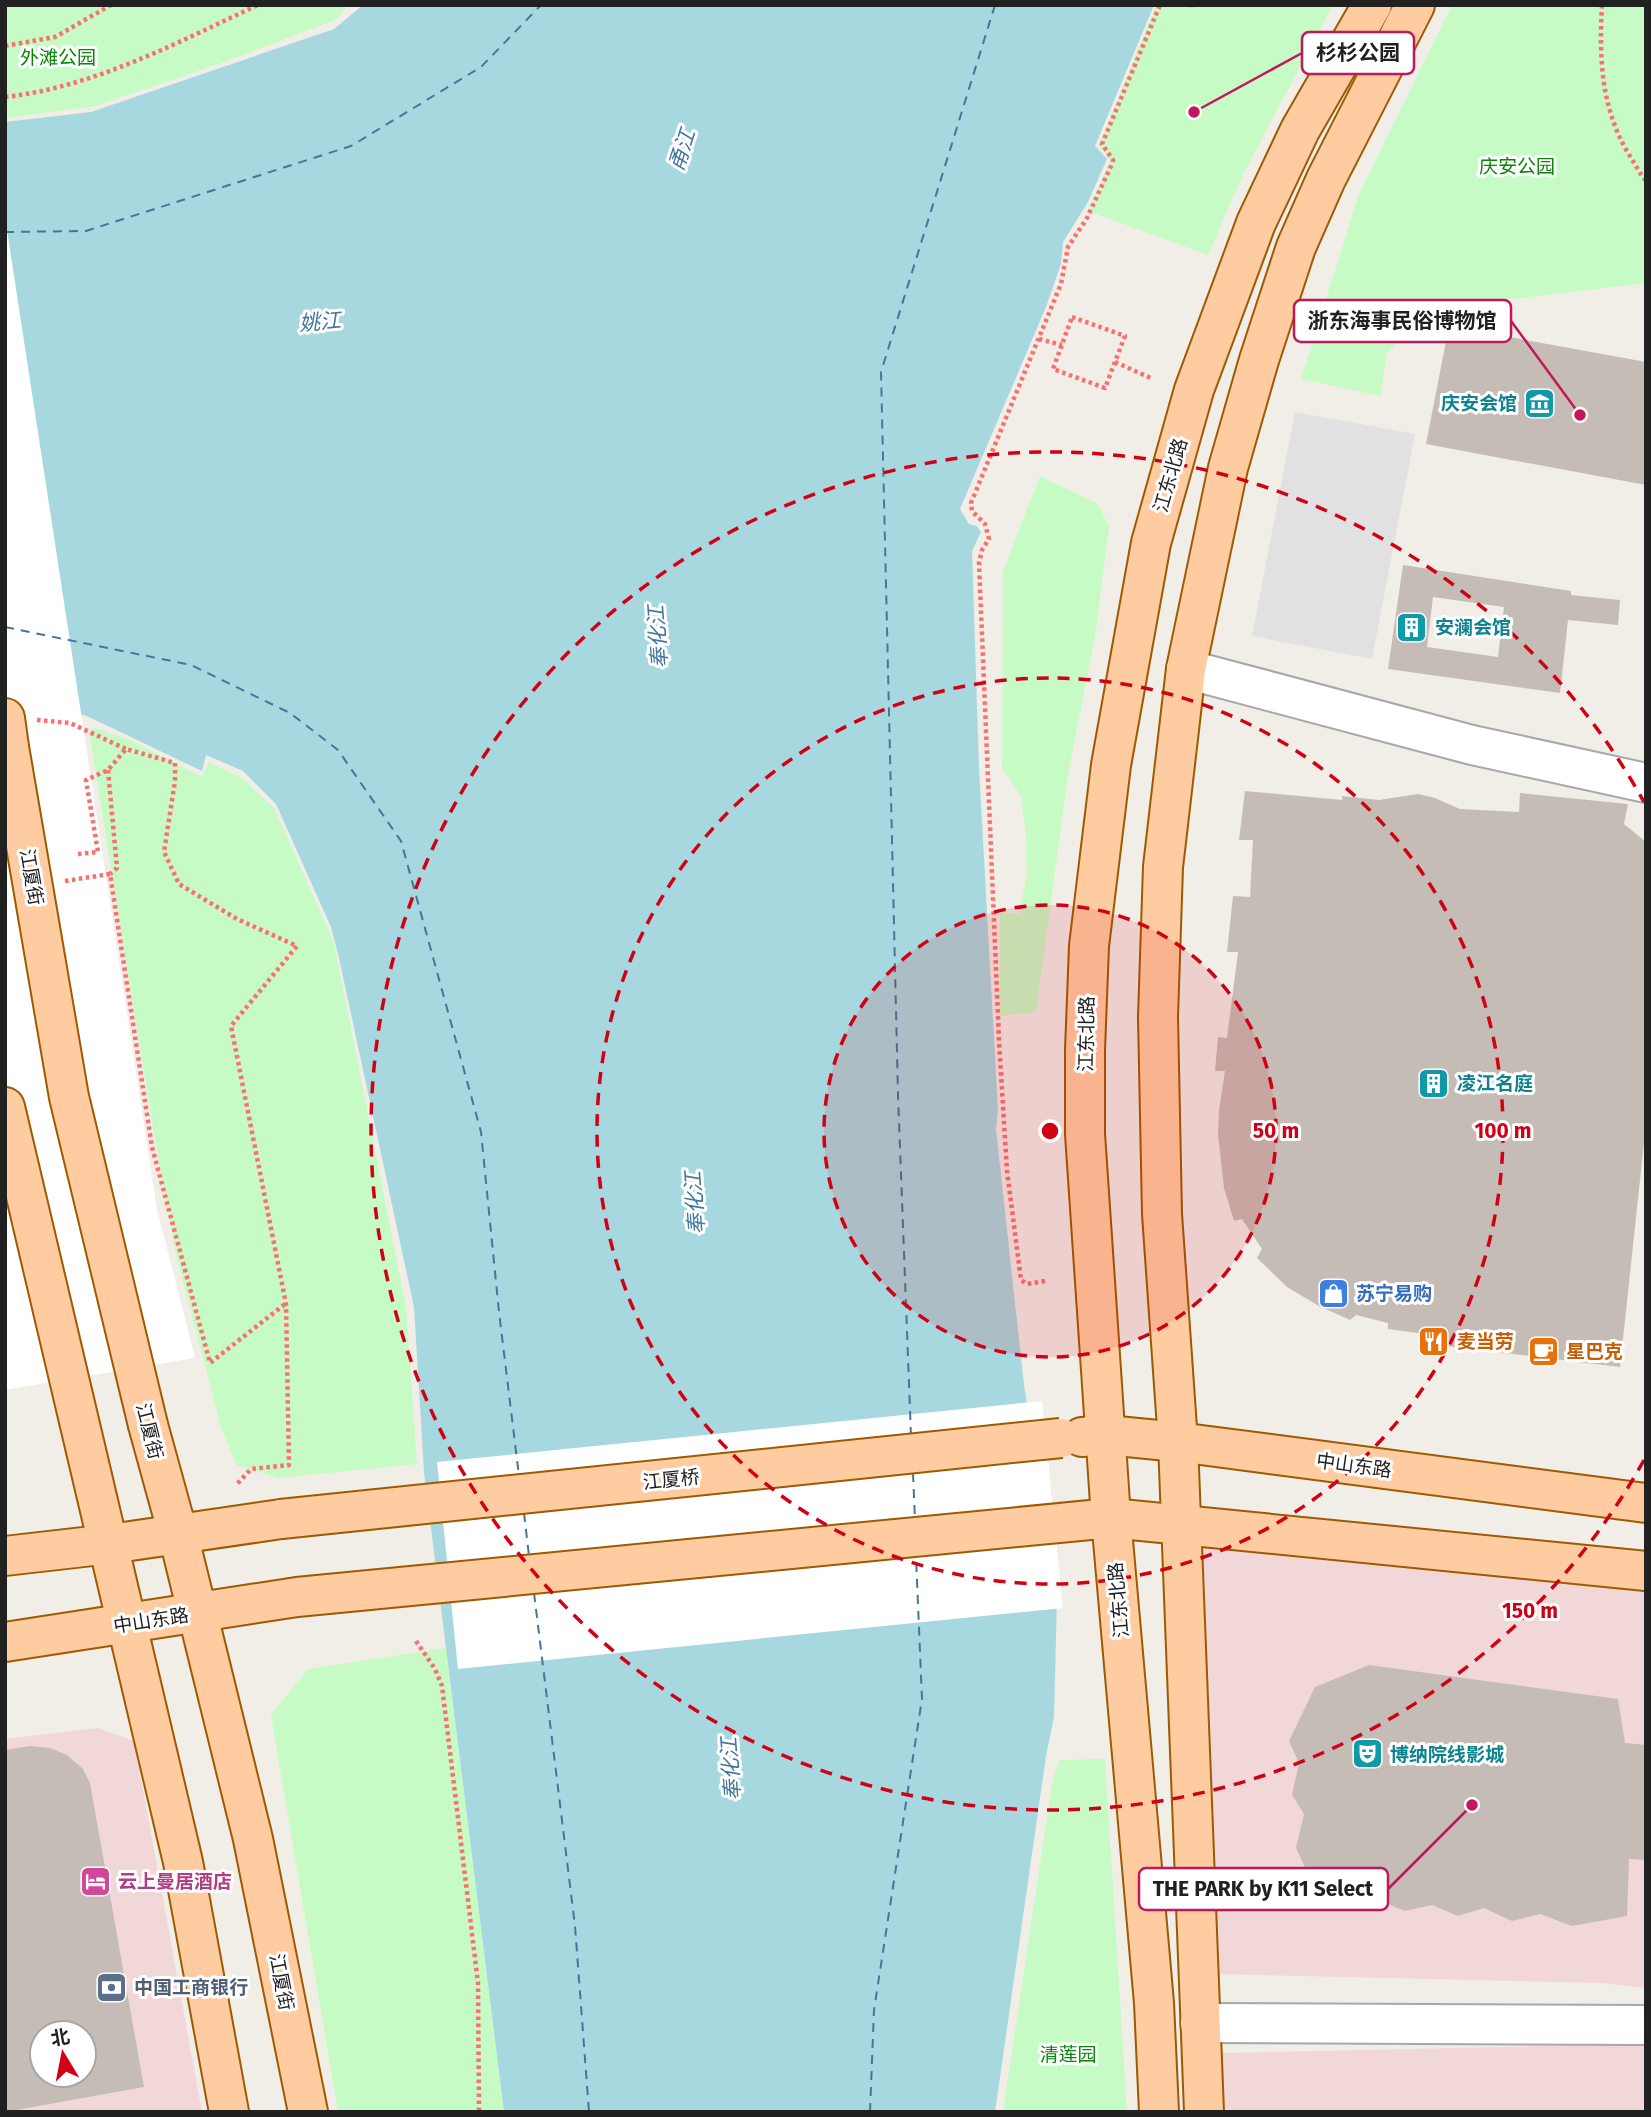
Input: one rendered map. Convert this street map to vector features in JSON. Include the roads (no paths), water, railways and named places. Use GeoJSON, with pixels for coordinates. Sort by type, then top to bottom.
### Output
{"type":"FeatureCollection","features":[{"type":"Feature","properties":{"kind":"main road","name":"江东北路"},"geometry":{"type":"LineString","coordinates":[[1159,2112],[1154,2003],[1111,1518],[1086,1134],[1085,1050],[1089,946],[1111,765],[1149,556],[1194,390],[1256,223],[1300,130],[1372,5]]}},
{"type":"Feature","properties":{"kind":"main road"},"geometry":{"type":"LineString","coordinates":[[1204,2112],[1178,1442],[1162,1214],[1158,1017],[1163,867],[1186,669],[1228,468],[1259,360],[1296,247],[1326,179],[1415,5]]}},
{"type":"Feature","properties":{"kind":"main road","name":"江厦街"},"geometry":{"type":"LineString","coordinates":[[15,728],[69,1097],[148,1425],[178,1534],[253,1839],[308,2112]]}},
{"type":"Feature","properties":{"kind":"main road"},"geometry":{"type":"LineString","coordinates":[[5,1107],[183,1862],[229,2112]]}},
{"type":"Feature","properties":{"kind":"main road","name":"中山东路"},"geometry":{"type":"LineString","coordinates":[[1061,1438],[1107,1435],[1178,1442],[1646,1503]]}},
{"type":"Feature","properties":{"kind":"main road","name":"江厦桥"},"geometry":{"type":"LineString","coordinates":[[178,1534],[281,1519],[1061,1438]]}},
{"type":"Feature","properties":{"kind":"main road","name":"中山东路"},"geometry":{"type":"LineString","coordinates":[[5,1643],[296,1597],[1111,1518]]}},
{"type":"Feature","properties":{"kind":"main road"},"geometry":{"type":"LineString","coordinates":[[1111,1518],[1646,1571]]}},
{"type":"Feature","properties":{"kind":"main road"},"geometry":{"type":"LineString","coordinates":[[5,1556],[178,1534]]}},
{"type":"Feature","properties":{"kind":"street"},"geometry":{"type":"LineString","coordinates":[[1186,669],[1472,745],[1646,783]]}},
{"type":"Feature","properties":{"kind":"street"},"geometry":{"type":"LineString","coordinates":[[1200,2022],[1646,2025]]}},
{"type":"Feature","properties":{"kind":"water"},"geometry":{"type":"Polygon","coordinates":[[[363,5],[1154,5],[1095,146],[1107,159],[1088,202],[1063,242],[1061,264],[1046,307],[960,509],[969,524],[977,526],[981,532],[972,551],[979,768],[998,1110],[996,1129],[1024,1385],[1057,1597],[1054,1717],[1046,1756],[995,2112],[504,2112],[424,1472],[414,1307],[331,927],[276,804],[243,771],[206,755],[202,771],[89,717],[46,702],[5,696],[5,122],[91,112],[334,29],[363,5]]]}},
{"type":"Feature","properties":{"kind":"place","name":"杉杉公园"},"geometry":{"type":"Point","coordinates":[1194,112]}},
{"type":"Feature","properties":{"kind":"place","name":"庆安会馆"},"geometry":{"type":"Point","coordinates":[1540,403]}},
{"type":"Feature","properties":{"kind":"place","name":"浙东海事民俗博物馆"},"geometry":{"type":"Point","coordinates":[1580,415]}},
{"type":"Feature","properties":{"kind":"place","name":"安澜会馆"},"geometry":{"type":"Point","coordinates":[1412,627]}},
{"type":"Feature","properties":{"kind":"place","name":"凌江名庭"},"geometry":{"type":"Point","coordinates":[1434,1083]}},
{"type":"Feature","properties":{"kind":"place","name":"苏宁易购"},"geometry":{"type":"Point","coordinates":[1333,1293]}},
{"type":"Feature","properties":{"kind":"place","name":"麦当劳"},"geometry":{"type":"Point","coordinates":[1434,1341]}},
{"type":"Feature","properties":{"kind":"place","name":"星巴克"},"geometry":{"type":"Point","coordinates":[1543,1351]}},
{"type":"Feature","properties":{"kind":"place","name":"博纳院线影城"},"geometry":{"type":"Point","coordinates":[1367,1754]}},
{"type":"Feature","properties":{"kind":"place","name":"THE PARK by K11 Select"},"geometry":{"type":"Point","coordinates":[1472,1805]}},
{"type":"Feature","properties":{"kind":"place","name":"云上曼居酒店"},"geometry":{"type":"Point","coordinates":[95,1881]}},
{"type":"Feature","properties":{"kind":"place","name":"中国工商银行"},"geometry":{"type":"Point","coordinates":[111,1987]}},
{"type":"Feature","properties":{"kind":"park label","name":"外滩公园"},"geometry":{"type":"Point","coordinates":[58,57]}},
{"type":"Feature","properties":{"kind":"park label","name":"庆安公园"},"geometry":{"type":"Point","coordinates":[1517,166]}},
{"type":"Feature","properties":{"kind":"park label","name":"清莲园"},"geometry":{"type":"Point","coordinates":[1068,2054]}},
{"type":"Feature","properties":{"kind":"water label","name":"甬江"},"geometry":{"type":"Point","coordinates":[682,150]}},
{"type":"Feature","properties":{"kind":"water label","name":"姚江"},"geometry":{"type":"Point","coordinates":[320,322]}},
{"type":"Feature","properties":{"kind":"water label","name":"奉化江"},"geometry":{"type":"Point","coordinates":[658,637]}},
{"type":"Feature","properties":{"kind":"water label","name":"奉化江"},"geometry":{"type":"Point","coordinates":[695,1203]}},
{"type":"Feature","properties":{"kind":"water label","name":"奉化江"},"geometry":{"type":"Point","coordinates":[731,1769]}}]}
